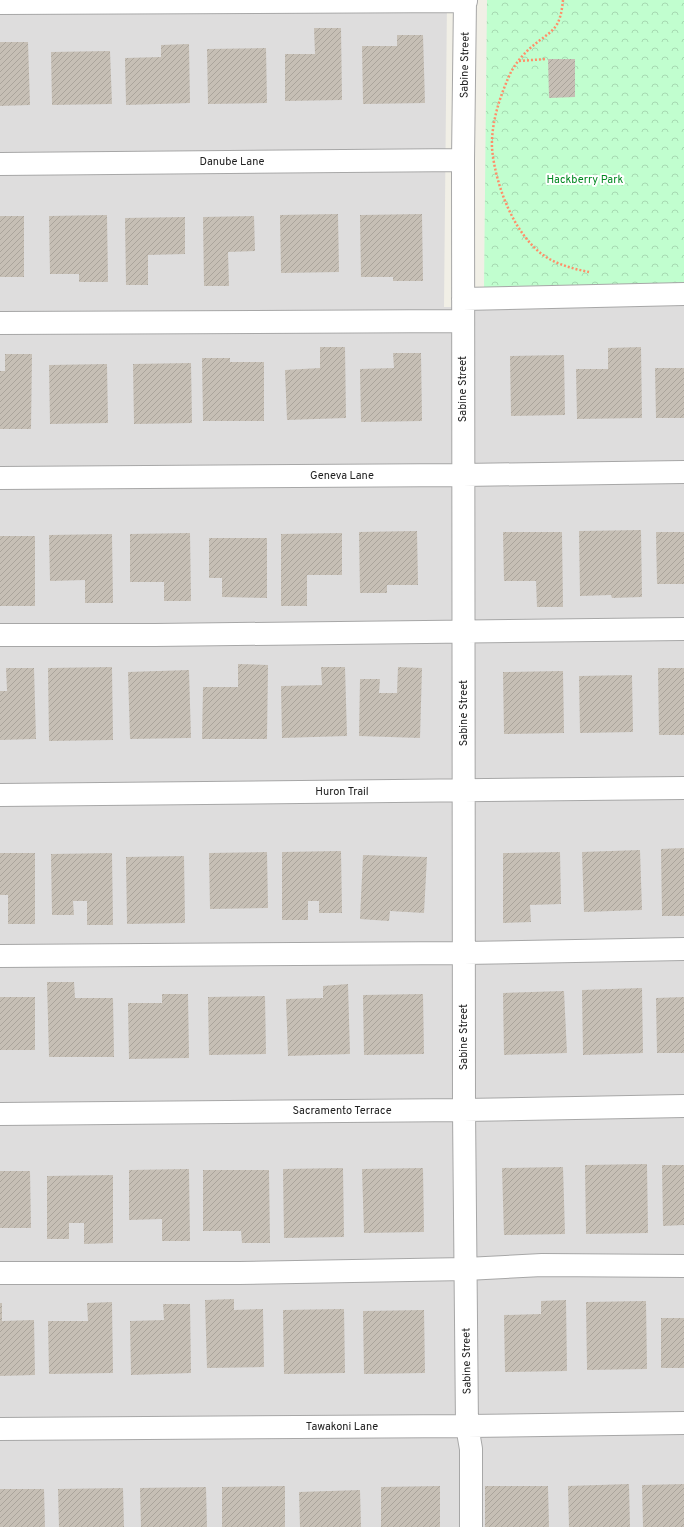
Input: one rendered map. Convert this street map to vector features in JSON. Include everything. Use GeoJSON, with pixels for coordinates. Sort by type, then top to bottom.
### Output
{"type":"FeatureCollection","features":[{"type":"Feature","properties":{"kind":"street"},"geometry":{"type":"LineString","coordinates":[[0,3],[466,0]]}},
{"type":"Feature","properties":{"kind":"street","name":"Sabine Street"},"geometry":{"type":"LineString","coordinates":[[466,0],[463,160],[464,1110],[467,1426],[471,1449],[471,1527]]}},
{"type":"Feature","properties":{"kind":"street","name":"Danube Lane"},"geometry":{"type":"LineString","coordinates":[[0,164],[463,160]]}},
{"type":"Feature","properties":{"kind":"street"},"geometry":{"type":"LineString","coordinates":[[463,299],[684,294]]}},
{"type":"Feature","properties":{"kind":"street"},"geometry":{"type":"LineString","coordinates":[[0,323],[463,321]]}},
{"type":"Feature","properties":{"kind":"street","name":"Geneva Lane"},"geometry":{"type":"LineString","coordinates":[[0,478],[684,472]]}},
{"type":"Feature","properties":{"kind":"street"},"geometry":{"type":"LineString","coordinates":[[0,635],[684,629]]}},
{"type":"Feature","properties":{"kind":"street","name":"Huron Trail"},"geometry":{"type":"LineString","coordinates":[[0,795],[464,792],[684,788]]}},
{"type":"Feature","properties":{"kind":"street"},"geometry":{"type":"LineString","coordinates":[[0,956],[464,953],[684,949]]}},
{"type":"Feature","properties":{"kind":"street","name":"Sacramento Terrace"},"geometry":{"type":"LineString","coordinates":[[0,1114],[464,1110],[684,1106]]}},
{"type":"Feature","properties":{"kind":"street"},"geometry":{"type":"LineString","coordinates":[[0,1273],[239,1273],[466,1269],[542,1265],[684,1266]]}},
{"type":"Feature","properties":{"kind":"street","name":"Tawakoni Lane"},"geometry":{"type":"LineString","coordinates":[[0,1429],[684,1423]]}},
{"type":"Feature","properties":{"kind":"path"},"geometry":{"type":"LineString","coordinates":[[563,0],[561,16],[556,26],[548,35],[526,51],[511,73],[499,103],[492,147],[496,170],[504,197],[521,230],[536,249],[556,263],[570,268],[596,273]]}},
{"type":"Feature","properties":{"kind":"path"},"geometry":{"type":"LineString","coordinates":[[519,61],[546,59]]}},
{"type":"Feature","properties":{"kind":"shaded area"},"geometry":{"type":"Polygon","coordinates":[[[0,0],[447,0],[444,307],[684,306],[684,1527],[0,1527],[0,0]]]}},
{"type":"Feature","properties":{"kind":"green space","name":"Hackberry Park"},"geometry":{"type":"Polygon","coordinates":[[[487,0],[684,0],[684,287],[484,290],[487,0]]]}},
{"type":"Feature","properties":{"kind":"building"},"geometry":{"type":"Polygon","coordinates":[[[314,28],[341,28],[342,100],[285,101],[285,54],[315,54],[314,28]]]}},
{"type":"Feature","properties":{"kind":"building"},"geometry":{"type":"Polygon","coordinates":[[[397,35],[423,35],[425,103],[363,104],[362,46],[397,46],[397,35]]]}},
{"type":"Feature","properties":{"kind":"building"},"geometry":{"type":"Polygon","coordinates":[[[0,42],[28,42],[30,105],[0,106],[0,42]]]}},
{"type":"Feature","properties":{"kind":"building"},"geometry":{"type":"Polygon","coordinates":[[[189,44],[190,103],[126,105],[125,58],[161,57],[161,45],[189,44]]]}},
{"type":"Feature","properties":{"kind":"building"},"geometry":{"type":"Polygon","coordinates":[[[266,48],[267,103],[208,104],[207,49],[266,48]]]}},
{"type":"Feature","properties":{"kind":"building"},"geometry":{"type":"Polygon","coordinates":[[[110,51],[112,104],[52,105],[51,52],[110,51]]]}},
{"type":"Feature","properties":{"kind":"building"},"geometry":{"type":"Polygon","coordinates":[[[548,59],[575,59],[575,97],[549,98],[548,59]]]}},
{"type":"Feature","properties":{"kind":"building"},"geometry":{"type":"Polygon","coordinates":[[[338,214],[339,272],[281,273],[280,215],[338,214]]]}},
{"type":"Feature","properties":{"kind":"building"},"geometry":{"type":"Polygon","coordinates":[[[422,214],[423,281],[393,281],[393,277],[361,277],[360,215],[422,214]]]}},
{"type":"Feature","properties":{"kind":"building"},"geometry":{"type":"Polygon","coordinates":[[[107,215],[108,282],[79,282],[79,274],[50,274],[49,216],[107,215]]]}},
{"type":"Feature","properties":{"kind":"building"},"geometry":{"type":"Polygon","coordinates":[[[0,216],[24,216],[24,277],[0,277],[0,216]]]}},
{"type":"Feature","properties":{"kind":"building"},"geometry":{"type":"Polygon","coordinates":[[[254,216],[255,251],[228,252],[229,286],[204,286],[203,217],[254,216]]]}},
{"type":"Feature","properties":{"kind":"building"},"geometry":{"type":"Polygon","coordinates":[[[185,217],[185,254],[148,255],[148,285],[126,285],[125,218],[185,217]]]}},
{"type":"Feature","properties":{"kind":"building"},"geometry":{"type":"Polygon","coordinates":[[[320,347],[345,347],[346,418],[287,420],[285,370],[320,368],[320,347]]]}},
{"type":"Feature","properties":{"kind":"building"},"geometry":{"type":"Polygon","coordinates":[[[641,347],[642,418],[577,419],[576,369],[608,369],[608,348],[641,347]]]}},
{"type":"Feature","properties":{"kind":"building"},"geometry":{"type":"Polygon","coordinates":[[[393,353],[421,353],[422,421],[361,422],[360,369],[394,368],[393,353]]]}},
{"type":"Feature","properties":{"kind":"building"},"geometry":{"type":"Polygon","coordinates":[[[5,354],[32,354],[31,429],[0,429],[0,371],[5,371],[5,354]]]}},
{"type":"Feature","properties":{"kind":"building"},"geometry":{"type":"Polygon","coordinates":[[[564,355],[565,415],[511,416],[510,356],[564,355]]]}},
{"type":"Feature","properties":{"kind":"building"},"geometry":{"type":"Polygon","coordinates":[[[202,358],[230,358],[230,362],[264,362],[264,421],[203,421],[202,358]]]}},
{"type":"Feature","properties":{"kind":"building"},"geometry":{"type":"Polygon","coordinates":[[[191,363],[192,423],[134,424],[133,364],[191,363]]]}},
{"type":"Feature","properties":{"kind":"building"},"geometry":{"type":"Polygon","coordinates":[[[107,364],[108,423],[50,424],[49,365],[107,364]]]}},
{"type":"Feature","properties":{"kind":"building"},"geometry":{"type":"Polygon","coordinates":[[[655,368],[684,368],[684,418],[656,418],[655,368]]]}},
{"type":"Feature","properties":{"kind":"building"},"geometry":{"type":"Polygon","coordinates":[[[641,530],[642,597],[612,598],[611,595],[580,596],[579,531],[641,530]]]}},
{"type":"Feature","properties":{"kind":"building"},"geometry":{"type":"Polygon","coordinates":[[[417,531],[418,585],[387,585],[387,593],[360,593],[359,532],[417,531]]]}},
{"type":"Feature","properties":{"kind":"building"},"geometry":{"type":"Polygon","coordinates":[[[503,532],[562,532],[563,607],[537,607],[536,581],[504,581],[503,532]]]}},
{"type":"Feature","properties":{"kind":"building"},"geometry":{"type":"Polygon","coordinates":[[[656,532],[684,532],[684,584],[657,584],[656,532]]]}},
{"type":"Feature","properties":{"kind":"building"},"geometry":{"type":"Polygon","coordinates":[[[190,533],[191,601],[164,601],[164,582],[130,582],[130,534],[190,533]]]}},
{"type":"Feature","properties":{"kind":"building"},"geometry":{"type":"Polygon","coordinates":[[[342,533],[342,575],[307,575],[307,606],[281,606],[281,534],[342,533]]]}},
{"type":"Feature","properties":{"kind":"building"},"geometry":{"type":"Polygon","coordinates":[[[112,534],[113,603],[85,603],[85,580],[50,581],[49,535],[112,534]]]}},
{"type":"Feature","properties":{"kind":"building"},"geometry":{"type":"Polygon","coordinates":[[[0,536],[35,536],[35,606],[0,606],[0,536]]]}},
{"type":"Feature","properties":{"kind":"building"},"geometry":{"type":"Polygon","coordinates":[[[209,538],[267,538],[267,598],[222,597],[222,578],[209,578],[209,538]]]}},
{"type":"Feature","properties":{"kind":"building"},"geometry":{"type":"Polygon","coordinates":[[[238,664],[268,665],[267,739],[202,739],[203,687],[238,687],[238,664]]]}},
{"type":"Feature","properties":{"kind":"building"},"geometry":{"type":"Polygon","coordinates":[[[112,667],[113,740],[49,741],[48,668],[112,667]]]}},
{"type":"Feature","properties":{"kind":"building"},"geometry":{"type":"Polygon","coordinates":[[[321,667],[345,667],[347,736],[282,738],[281,686],[322,685],[321,667]]]}},
{"type":"Feature","properties":{"kind":"building"},"geometry":{"type":"Polygon","coordinates":[[[398,667],[422,668],[420,738],[359,736],[360,679],[380,679],[379,693],[397,693],[398,667]]]}},
{"type":"Feature","properties":{"kind":"building"},"geometry":{"type":"Polygon","coordinates":[[[6,668],[34,668],[36,739],[0,740],[0,691],[7,691],[6,668]]]}},
{"type":"Feature","properties":{"kind":"building"},"geometry":{"type":"Polygon","coordinates":[[[658,668],[684,668],[684,735],[659,735],[658,668]]]}},
{"type":"Feature","properties":{"kind":"building"},"geometry":{"type":"Polygon","coordinates":[[[189,670],[191,738],[130,739],[128,672],[189,670]]]}},
{"type":"Feature","properties":{"kind":"building"},"geometry":{"type":"Polygon","coordinates":[[[563,671],[564,733],[504,734],[503,672],[563,671]]]}},
{"type":"Feature","properties":{"kind":"building"},"geometry":{"type":"Polygon","coordinates":[[[632,675],[633,732],[580,733],[579,676],[632,675]]]}},
{"type":"Feature","properties":{"kind":"building"},"geometry":{"type":"Polygon","coordinates":[[[684,848],[684,916],[662,916],[661,849],[684,848]]]}},
{"type":"Feature","properties":{"kind":"building"},"geometry":{"type":"Polygon","coordinates":[[[640,850],[642,910],[584,912],[582,852],[640,850]]]}},
{"type":"Feature","properties":{"kind":"building"},"geometry":{"type":"Polygon","coordinates":[[[341,851],[342,913],[319,913],[319,901],[308,901],[308,920],[282,920],[282,852],[341,851]]]}},
{"type":"Feature","properties":{"kind":"building"},"geometry":{"type":"Polygon","coordinates":[[[267,852],[268,908],[210,909],[209,853],[267,852]]]}},
{"type":"Feature","properties":{"kind":"building"},"geometry":{"type":"Polygon","coordinates":[[[560,852],[561,904],[530,905],[531,922],[503,923],[503,853],[560,852]]]}},
{"type":"Feature","properties":{"kind":"building"},"geometry":{"type":"Polygon","coordinates":[[[0,853],[35,853],[35,924],[8,924],[8,895],[0,895],[0,853]]]}},
{"type":"Feature","properties":{"kind":"building"},"geometry":{"type":"Polygon","coordinates":[[[112,853],[113,925],[87,925],[87,901],[73,901],[74,915],[52,915],[51,854],[112,853]]]}},
{"type":"Feature","properties":{"kind":"building"},"geometry":{"type":"Polygon","coordinates":[[[363,855],[427,857],[424,913],[390,911],[389,921],[360,919],[363,855]]]}},
{"type":"Feature","properties":{"kind":"building"},"geometry":{"type":"Polygon","coordinates":[[[184,856],[185,923],[127,924],[126,857],[184,856]]]}},
{"type":"Feature","properties":{"kind":"building"},"geometry":{"type":"Polygon","coordinates":[[[47,982],[74,982],[75,998],[113,998],[114,1057],[49,1057],[47,982]]]}},
{"type":"Feature","properties":{"kind":"building"},"geometry":{"type":"Polygon","coordinates":[[[348,984],[350,1054],[288,1056],[286,999],[323,998],[323,986],[348,984]]]}},
{"type":"Feature","properties":{"kind":"building"},"geometry":{"type":"Polygon","coordinates":[[[642,988],[643,1053],[583,1055],[582,990],[642,988]]]}},
{"type":"Feature","properties":{"kind":"building"},"geometry":{"type":"Polygon","coordinates":[[[564,991],[567,1053],[504,1055],[503,993],[564,991]]]}},
{"type":"Feature","properties":{"kind":"building"},"geometry":{"type":"Polygon","coordinates":[[[162,994],[188,994],[189,1058],[129,1059],[128,1003],[162,1003],[162,994]]]}},
{"type":"Feature","properties":{"kind":"building"},"geometry":{"type":"Polygon","coordinates":[[[423,994],[424,1054],[364,1055],[363,995],[423,994]]]}},
{"type":"Feature","properties":{"kind":"building"},"geometry":{"type":"Polygon","coordinates":[[[265,996],[266,1054],[209,1055],[208,997],[265,996]]]}},
{"type":"Feature","properties":{"kind":"building"},"geometry":{"type":"Polygon","coordinates":[[[0,997],[35,997],[35,1050],[0,1050],[0,997]]]}},
{"type":"Feature","properties":{"kind":"building"},"geometry":{"type":"Polygon","coordinates":[[[684,997],[684,1053],[657,1053],[656,998],[684,997]]]}},
{"type":"Feature","properties":{"kind":"building"},"geometry":{"type":"Polygon","coordinates":[[[647,1164],[648,1233],[586,1234],[585,1165],[647,1164]]]}},
{"type":"Feature","properties":{"kind":"building"},"geometry":{"type":"Polygon","coordinates":[[[662,1165],[684,1165],[684,1225],[663,1226],[662,1165]]]}},
{"type":"Feature","properties":{"kind":"building"},"geometry":{"type":"Polygon","coordinates":[[[563,1167],[565,1234],[504,1235],[502,1168],[563,1167]]]}},
{"type":"Feature","properties":{"kind":"building"},"geometry":{"type":"Polygon","coordinates":[[[343,1168],[344,1237],[284,1238],[283,1169],[343,1168]]]}},
{"type":"Feature","properties":{"kind":"building"},"geometry":{"type":"Polygon","coordinates":[[[423,1168],[424,1232],[364,1233],[362,1169],[423,1168]]]}},
{"type":"Feature","properties":{"kind":"building"},"geometry":{"type":"Polygon","coordinates":[[[189,1169],[190,1241],[162,1241],[162,1219],[129,1220],[129,1170],[189,1169]]]}},
{"type":"Feature","properties":{"kind":"building"},"geometry":{"type":"Polygon","coordinates":[[[203,1170],[269,1170],[270,1243],[242,1243],[241,1231],[203,1231],[203,1170]]]}},
{"type":"Feature","properties":{"kind":"building"},"geometry":{"type":"Polygon","coordinates":[[[0,1171],[30,1171],[31,1228],[0,1228],[0,1171]]]}},
{"type":"Feature","properties":{"kind":"building"},"geometry":{"type":"Polygon","coordinates":[[[113,1175],[113,1243],[84,1244],[84,1223],[69,1223],[69,1239],[47,1239],[47,1176],[113,1175]]]}},
{"type":"Feature","properties":{"kind":"building"},"geometry":{"type":"Polygon","coordinates":[[[234,1299],[234,1310],[263,1309],[264,1367],[207,1368],[205,1300],[234,1299]]]}},
{"type":"Feature","properties":{"kind":"building"},"geometry":{"type":"Polygon","coordinates":[[[566,1300],[567,1371],[505,1372],[504,1315],[541,1314],[541,1301],[566,1300]]]}},
{"type":"Feature","properties":{"kind":"building"},"geometry":{"type":"Polygon","coordinates":[[[646,1301],[647,1369],[587,1370],[586,1302],[646,1301]]]}},
{"type":"Feature","properties":{"kind":"building"},"geometry":{"type":"Polygon","coordinates":[[[112,1302],[113,1373],[49,1374],[48,1321],[88,1321],[87,1303],[112,1302]]]}},
{"type":"Feature","properties":{"kind":"building"},"geometry":{"type":"Polygon","coordinates":[[[0,1303],[2,1303],[2,1321],[34,1320],[35,1375],[0,1376],[0,1303]]]}},
{"type":"Feature","properties":{"kind":"building"},"geometry":{"type":"Polygon","coordinates":[[[163,1304],[190,1304],[191,1373],[131,1375],[130,1321],[164,1320],[163,1304]]]}},
{"type":"Feature","properties":{"kind":"building"},"geometry":{"type":"Polygon","coordinates":[[[344,1309],[345,1373],[284,1374],[283,1310],[344,1309]]]}},
{"type":"Feature","properties":{"kind":"building"},"geometry":{"type":"Polygon","coordinates":[[[424,1310],[425,1373],[364,1374],[363,1311],[424,1310]]]}},
{"type":"Feature","properties":{"kind":"building"},"geometry":{"type":"Polygon","coordinates":[[[661,1318],[684,1318],[684,1368],[661,1368],[661,1318]]]}},
{"type":"Feature","properties":{"kind":"building"},"geometry":{"type":"Polygon","coordinates":[[[629,1484],[630,1527],[569,1527],[568,1486],[629,1484]]]}},
{"type":"Feature","properties":{"kind":"building"},"geometry":{"type":"Polygon","coordinates":[[[684,1484],[684,1527],[643,1527],[642,1485],[684,1484]]]}},
{"type":"Feature","properties":{"kind":"building"},"geometry":{"type":"Polygon","coordinates":[[[285,1486],[285,1527],[222,1527],[222,1487],[285,1486]]]}},
{"type":"Feature","properties":{"kind":"building"},"geometry":{"type":"Polygon","coordinates":[[[440,1486],[440,1527],[381,1527],[381,1487],[440,1486]]]}},
{"type":"Feature","properties":{"kind":"building"},"geometry":{"type":"Polygon","coordinates":[[[485,1486],[548,1486],[549,1527],[485,1527],[485,1486]]]}},
{"type":"Feature","properties":{"kind":"building"},"geometry":{"type":"Polygon","coordinates":[[[206,1487],[207,1527],[141,1527],[140,1488],[206,1487]]]}},
{"type":"Feature","properties":{"kind":"building"},"geometry":{"type":"Polygon","coordinates":[[[123,1488],[124,1527],[59,1527],[58,1489],[123,1488]]]}},
{"type":"Feature","properties":{"kind":"building"},"geometry":{"type":"Polygon","coordinates":[[[0,1489],[44,1489],[45,1527],[0,1527],[0,1489]]]}},
{"type":"Feature","properties":{"kind":"building"},"geometry":{"type":"Polygon","coordinates":[[[360,1490],[361,1527],[300,1527],[299,1492],[360,1490]]]}}]}
